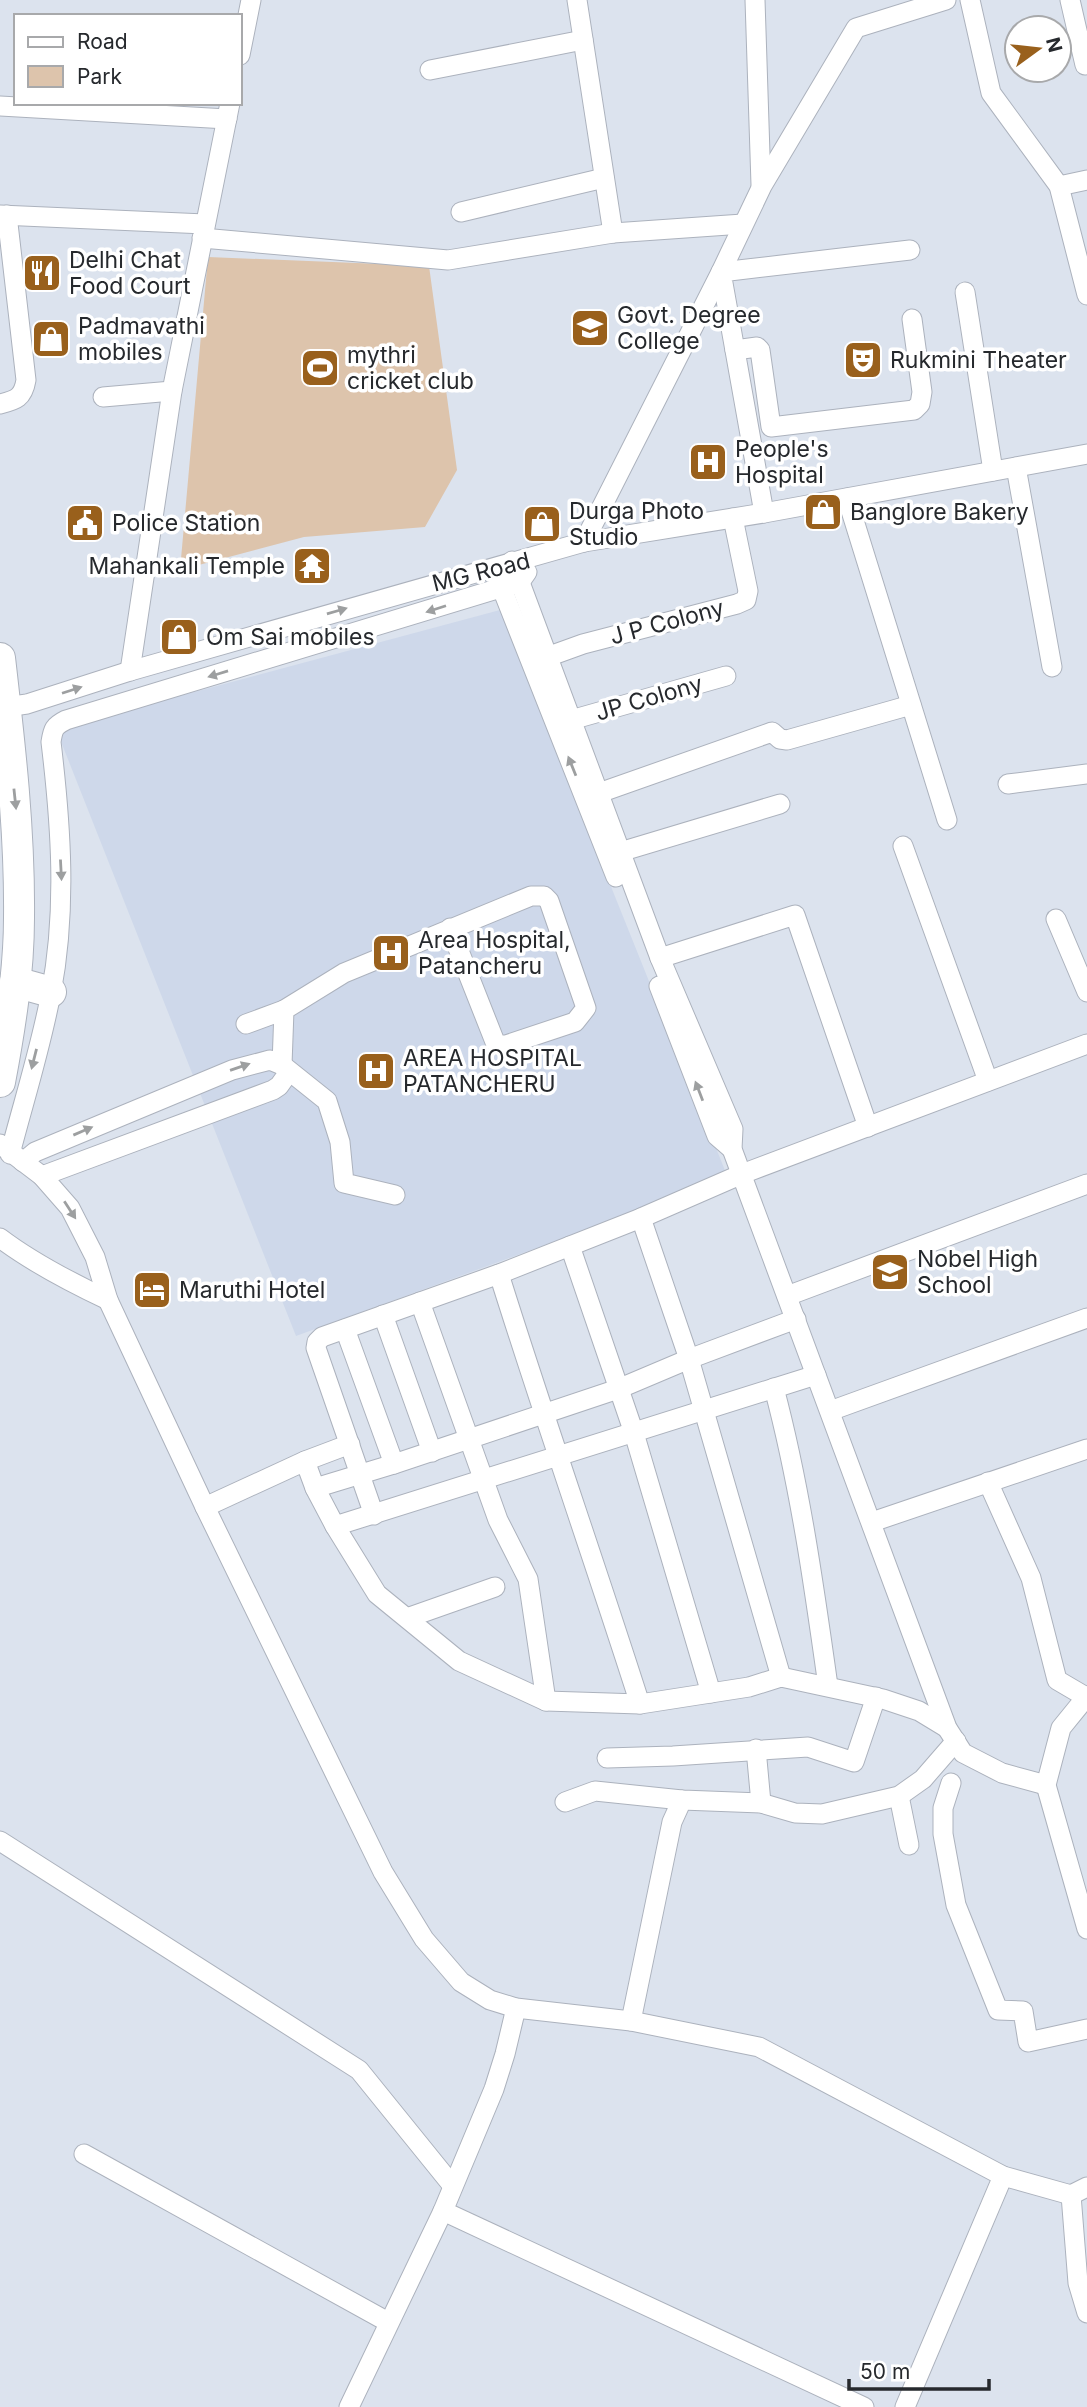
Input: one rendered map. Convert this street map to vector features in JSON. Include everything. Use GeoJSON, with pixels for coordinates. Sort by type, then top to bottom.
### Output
{"type":"FeatureCollection","features":[{"type":"Feature","properties":{"kind":"highway"},"geometry":{"type":"LineString","coordinates":[[0,659],[18,826],[19,921],[10,1031],[0,1082]]}},
{"type":"Feature","properties":{"kind":"highway"},"geometry":{"type":"LineString","coordinates":[[15,982],[51,992]]}},
{"type":"Feature","properties":{"kind":"street"},"geometry":{"type":"LineString","coordinates":[[242,45],[251,0]]}},
{"type":"Feature","properties":{"kind":"street"},"geometry":{"type":"LineString","coordinates":[[577,0],[613,233]]}},
{"type":"Feature","properties":{"kind":"street"},"geometry":{"type":"LineString","coordinates":[[755,0],[762,186]]}},
{"type":"Feature","properties":{"kind":"street"},"geometry":{"type":"LineString","coordinates":[[584,542],[762,186],[856,28],[891,9],[946,0]]}},
{"type":"Feature","properties":{"kind":"street"},"geometry":{"type":"LineString","coordinates":[[970,0],[992,93],[1059,186],[1087,295]]}},
{"type":"Feature","properties":{"kind":"street"},"geometry":{"type":"LineString","coordinates":[[1070,0],[1085,65],[1087,64]]}},
{"type":"Feature","properties":{"kind":"street"},"geometry":{"type":"LineString","coordinates":[[430,70],[583,40]]}},
{"type":"Feature","properties":{"kind":"street"},"geometry":{"type":"LineString","coordinates":[[0,106],[229,111],[172,391],[130,671]]}},
{"type":"Feature","properties":{"kind":"street"},"geometry":{"type":"LineString","coordinates":[[461,212],[604,178]]}},
{"type":"Feature","properties":{"kind":"street"},"geometry":{"type":"LineString","coordinates":[[1059,186],[1087,180]]}},
{"type":"Feature","properties":{"kind":"street"},"geometry":{"type":"LineString","coordinates":[[0,404],[17,400],[22,395],[26,380],[3,215],[204,231],[449,260],[613,233],[743,224]]}},
{"type":"Feature","properties":{"kind":"street"},"geometry":{"type":"LineString","coordinates":[[721,272],[910,250]]}},
{"type":"Feature","properties":{"kind":"street"},"geometry":{"type":"LineString","coordinates":[[721,272],[764,513]]}},
{"type":"Feature","properties":{"kind":"street"},"geometry":{"type":"LineString","coordinates":[[965,292],[993,471]]}},
{"type":"Feature","properties":{"kind":"street"},"geometry":{"type":"LineString","coordinates":[[750,430],[914,410],[920,404],[922,392],[912,319]]}},
{"type":"Feature","properties":{"kind":"street"},"geometry":{"type":"LineString","coordinates":[[735,350],[757,347],[761,350],[771,427]]}},
{"type":"Feature","properties":{"kind":"street"},"geometry":{"type":"LineString","coordinates":[[103,397],[172,391]]}},
{"type":"Feature","properties":{"kind":"street"},"geometry":{"type":"LineString","coordinates":[[539,554],[584,542],[764,513],[1087,454]]}},
{"type":"Feature","properties":{"kind":"street"},"geometry":{"type":"LineString","coordinates":[[1016,467],[1052,667]]}},
{"type":"Feature","properties":{"kind":"street"},"geometry":{"type":"LineString","coordinates":[[846,498],[947,820]]}},
{"type":"Feature","properties":{"kind":"street","name":"J P Colony"},"geometry":{"type":"LineString","coordinates":[[547,657],[583,644],[746,600],[748,590],[733,518]]}},
{"type":"Feature","properties":{"kind":"street","name":"MG Road"},"geometry":{"type":"LineString","coordinates":[[6,707],[27,704],[130,671],[539,554]]}},
{"type":"Feature","properties":{"kind":"street","name":"MG Road"},"geometry":{"type":"LineString","coordinates":[[51,992],[59,934],[62,881],[51,742],[53,729],[66,720],[510,585],[539,554]]}},
{"type":"Feature","properties":{"kind":"street"},"geometry":{"type":"LineString","coordinates":[[502,564],[742,1174],[951,1735],[963,1753],[1002,1773],[1046,1785]]}},
{"type":"Feature","properties":{"kind":"street"},"geometry":{"type":"LineString","coordinates":[[510,585],[547,657],[727,1138]]}},
{"type":"Feature","properties":{"kind":"street","name":"JP Colony"},"geometry":{"type":"LineString","coordinates":[[571,720],[726,677]]}},
{"type":"Feature","properties":{"kind":"street"},"geometry":{"type":"LineString","coordinates":[[599,793],[772,732],[780,739],[787,740],[911,705]]}},
{"type":"Feature","properties":{"kind":"street"},"geometry":{"type":"LineString","coordinates":[[1008,784],[1087,774]]}},
{"type":"Feature","properties":{"kind":"street"},"geometry":{"type":"LineString","coordinates":[[620,852],[780,804]]}},
{"type":"Feature","properties":{"kind":"street"},"geometry":{"type":"LineString","coordinates":[[903,846],[988,1081]]}},
{"type":"Feature","properties":{"kind":"street"},"geometry":{"type":"LineString","coordinates":[[246,1024],[284,1010],[344,973],[450,928],[531,896],[544,896],[549,901],[586,1008],[575,1022],[500,1045],[495,1042],[450,928]]}},
{"type":"Feature","properties":{"kind":"street"},"geometry":{"type":"LineString","coordinates":[[660,958],[795,915],[868,1127]]}},
{"type":"Feature","properties":{"kind":"street"},"geometry":{"type":"LineString","coordinates":[[1056,919],[1087,992]]}},
{"type":"Feature","properties":{"kind":"street"},"geometry":{"type":"LineString","coordinates":[[11,1153],[51,992]]}},
{"type":"Feature","properties":{"kind":"street"},"geometry":{"type":"LineString","coordinates":[[42,1177],[279,1086],[285,1068],[284,1010]]}},
{"type":"Feature","properties":{"kind":"street"},"geometry":{"type":"LineString","coordinates":[[374,1515],[316,1348],[321,1337],[499,1274],[641,1219],[742,1174],[1087,1044]]}},
{"type":"Feature","properties":{"kind":"street"},"geometry":{"type":"LineString","coordinates":[[11,1153],[35,1152],[232,1070],[270,1060],[285,1068],[327,1101],[340,1142],[344,1183],[394,1195]]}},
{"type":"Feature","properties":{"kind":"street"},"geometry":{"type":"LineString","coordinates":[[11,1153],[42,1177],[70,1208],[95,1257],[108,1300],[205,1507],[383,1872],[424,1939],[461,1982],[490,2000],[516,2008],[631,2021],[759,2047],[1003,2175],[1079,2191],[1078,2283],[1087,2313]]}},
{"type":"Feature","properties":{"kind":"street"},"geometry":{"type":"LineString","coordinates":[[787,1296],[1087,1184]]}},
{"type":"Feature","properties":{"kind":"street"},"geometry":{"type":"LineString","coordinates":[[641,1219],[689,1359],[781,1677]]}},
{"type":"Feature","properties":{"kind":"street"},"geometry":{"type":"LineString","coordinates":[[0,1238],[32,1260],[108,1300]]}},
{"type":"Feature","properties":{"kind":"street"},"geometry":{"type":"LineString","coordinates":[[570,1246],[634,1433],[711,1693]]}},
{"type":"Feature","properties":{"kind":"street"},"geometry":{"type":"LineString","coordinates":[[499,1274],[640,1704]]}},
{"type":"Feature","properties":{"kind":"street"},"geometry":{"type":"LineString","coordinates":[[420,1302],[498,1520],[528,1579],[546,1701]]}},
{"type":"Feature","properties":{"kind":"street"},"geometry":{"type":"LineString","coordinates":[[383,1315],[432,1452]]}},
{"type":"Feature","properties":{"kind":"street"},"geometry":{"type":"LineString","coordinates":[[830,1411],[1087,1318]]}},
{"type":"Feature","properties":{"kind":"street"},"geometry":{"type":"LineString","coordinates":[[315,1488],[469,1440],[618,1389],[796,1319]]}},
{"type":"Feature","properties":{"kind":"street"},"geometry":{"type":"LineString","coordinates":[[345,1329],[394,1464]]}},
{"type":"Feature","properties":{"kind":"street"},"geometry":{"type":"LineString","coordinates":[[335,1526],[816,1375]]}},
{"type":"Feature","properties":{"kind":"street"},"geometry":{"type":"LineString","coordinates":[[775,1388],[811,1566],[828,1686]]}},
{"type":"Feature","properties":{"kind":"street"},"geometry":{"type":"LineString","coordinates":[[205,1507],[305,1461],[350,1444]]}},
{"type":"Feature","properties":{"kind":"street"},"geometry":{"type":"LineString","coordinates":[[872,1522],[1087,1449]]}},
{"type":"Feature","properties":{"kind":"street"},"geometry":{"type":"LineString","coordinates":[[305,1461],[315,1488],[335,1526],[377,1594],[458,1661],[546,1701],[640,1704],[749,1687],[781,1677],[876,1697],[919,1711],[951,1735]]}},
{"type":"Feature","properties":{"kind":"street"},"geometry":{"type":"LineString","coordinates":[[988,1482],[1031,1578],[1057,1680],[1086,1697],[1060,1728],[1046,1785],[1087,1929]]}},
{"type":"Feature","properties":{"kind":"street"},"geometry":{"type":"LineString","coordinates":[[407,1618],[495,1587]]}},
{"type":"Feature","properties":{"kind":"street"},"geometry":{"type":"LineString","coordinates":[[607,1758],[808,1747],[854,1762],[876,1697]]}},
{"type":"Feature","properties":{"kind":"street"},"geometry":{"type":"LineString","coordinates":[[565,1802],[595,1791],[682,1800],[761,1803],[795,1813],[822,1814],[899,1796],[923,1779],[951,1735]]}},
{"type":"Feature","properties":{"kind":"street"},"geometry":{"type":"LineString","coordinates":[[757,1749],[761,1803]]}},
{"type":"Feature","properties":{"kind":"street"},"geometry":{"type":"LineString","coordinates":[[951,1783],[943,1808],[943,1834],[956,1905],[998,2010],[1023,2011],[1028,2042],[1087,2029]]}},
{"type":"Feature","properties":{"kind":"street"},"geometry":{"type":"LineString","coordinates":[[899,1796],[909,1845]]}},
{"type":"Feature","properties":{"kind":"street"},"geometry":{"type":"LineString","coordinates":[[631,2021],[672,1822],[682,1800]]}},
{"type":"Feature","properties":{"kind":"street"},"geometry":{"type":"LineString","coordinates":[[0,1841],[359,2070],[452,2185]]}},
{"type":"Feature","properties":{"kind":"street"},"geometry":{"type":"LineString","coordinates":[[349,2407],[443,2211],[494,2089],[516,2008]]}},
{"type":"Feature","properties":{"kind":"street"},"geometry":{"type":"LineString","coordinates":[[84,2154],[388,2322]]}},
{"type":"Feature","properties":{"kind":"street"},"geometry":{"type":"LineString","coordinates":[[905,2407],[1003,2175]]}},
{"type":"Feature","properties":{"kind":"street"},"geometry":{"type":"LineString","coordinates":[[443,2211],[864,2407]]}},
{"type":"Feature","properties":{"kind":"shaded area","name":"Area Hospital, Patancheru"},"geometry":{"type":"Polygon","coordinates":[[[500,610],[728,1178],[296,1336],[56,729],[500,610]]]}},
{"type":"Feature","properties":{"kind":"green space","name":"mythri cricket club"},"geometry":{"type":"Polygon","coordinates":[[[208,257],[429,266],[457,470],[425,527],[304,537],[180,570],[208,257]]]}},
{"type":"Feature","properties":{"kind":"place","name":"Delhi Chat Food Court"},"geometry":{"type":"Point","coordinates":[42,273]}},
{"type":"Feature","properties":{"kind":"place","name":"Govt. Degree College"},"geometry":{"type":"Point","coordinates":[590,328]}},
{"type":"Feature","properties":{"kind":"place","name":"Padmavathi mobiles"},"geometry":{"type":"Point","coordinates":[51,339]}},
{"type":"Feature","properties":{"kind":"place","name":"Rukmini Theater"},"geometry":{"type":"Point","coordinates":[863,360]}},
{"type":"Feature","properties":{"kind":"place","name":"mythri cricket club"},"geometry":{"type":"Point","coordinates":[320,368]}},
{"type":"Feature","properties":{"kind":"place","name":"People's Hospital"},"geometry":{"type":"Point","coordinates":[708,462]}},
{"type":"Feature","properties":{"kind":"place","name":"Banglore Bakery"},"geometry":{"type":"Point","coordinates":[823,512]}},
{"type":"Feature","properties":{"kind":"place","name":"Police Station"},"geometry":{"type":"Point","coordinates":[85,523]}},
{"type":"Feature","properties":{"kind":"place","name":"Durga Photo Studio"},"geometry":{"type":"Point","coordinates":[542,524]}},
{"type":"Feature","properties":{"kind":"place","name":"Mahankali Temple"},"geometry":{"type":"Point","coordinates":[312,566]}},
{"type":"Feature","properties":{"kind":"place","name":"Om Sai mobiles"},"geometry":{"type":"Point","coordinates":[179,637]}},
{"type":"Feature","properties":{"kind":"place","name":"Area Hospital, Patancheru"},"geometry":{"type":"Point","coordinates":[391,953]}},
{"type":"Feature","properties":{"kind":"place","name":"AREA HOSPITAL PATANCHERU"},"geometry":{"type":"Point","coordinates":[376,1071]}},
{"type":"Feature","properties":{"kind":"place","name":"Nobel High School"},"geometry":{"type":"Point","coordinates":[890,1272]}},
{"type":"Feature","properties":{"kind":"place","name":"Maruthi Hotel"},"geometry":{"type":"Point","coordinates":[152,1290]}}]}
